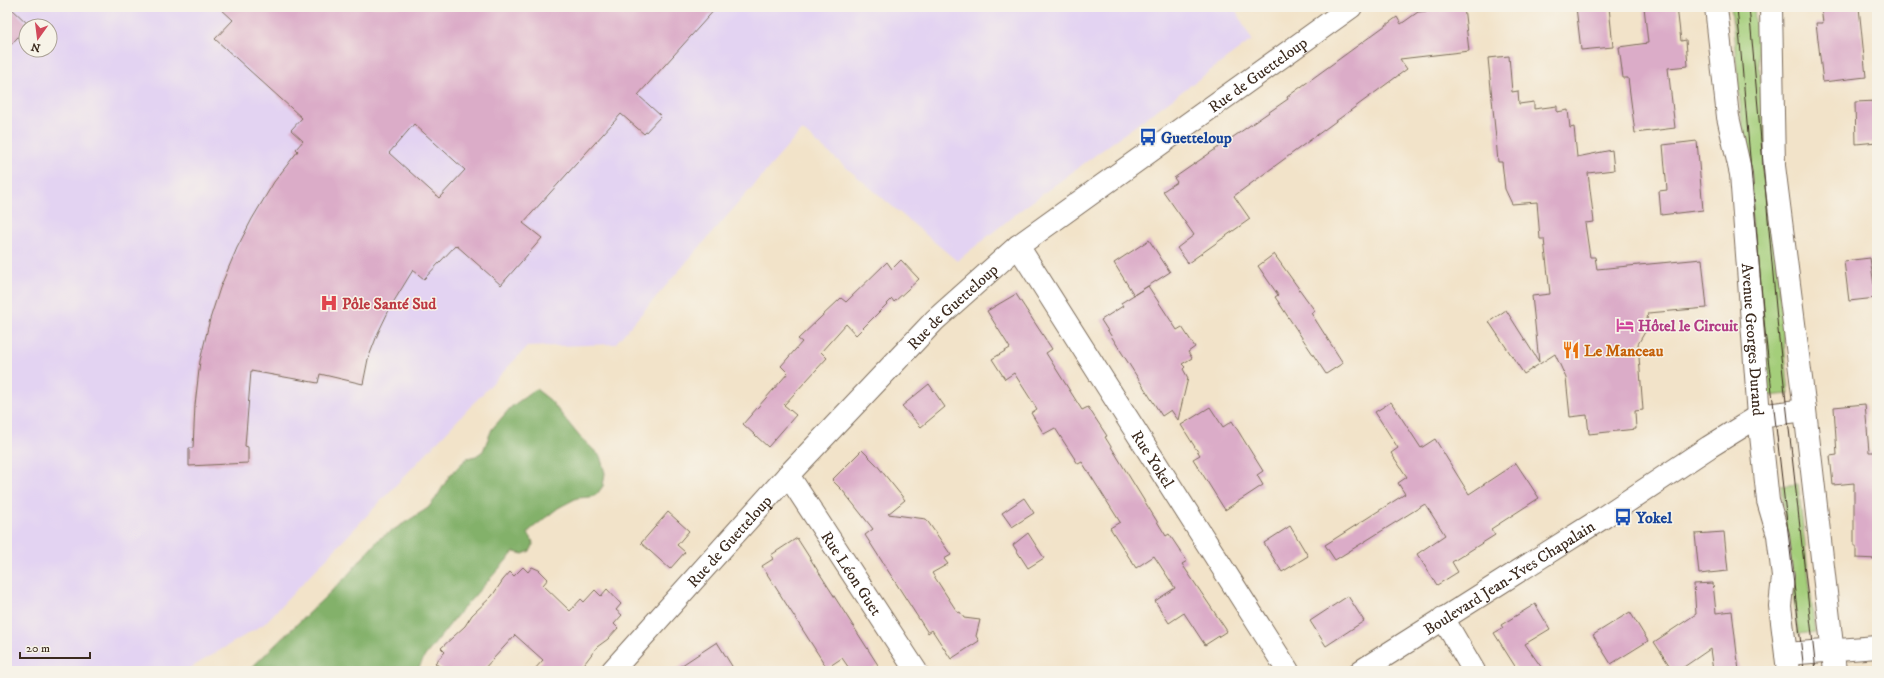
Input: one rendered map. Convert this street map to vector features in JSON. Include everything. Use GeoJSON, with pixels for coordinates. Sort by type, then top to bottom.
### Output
{"type":"FeatureCollection","features":[{"type":"Feature","properties":{"kind":"street","name":"Rue de Guetteloup"},"geometry":{"type":"LineString","coordinates":[[612,671],[788,475],[935,320],[1018,246],[1351,7]]}},
{"type":"Feature","properties":{"kind":"street","name":"Avenue Georges Durand"},"geometry":{"type":"LineString","coordinates":[[1716,7],[1728,117],[1741,174],[1759,416],[1767,495],[1778,535],[1783,577],[1780,606],[1787,663]]}},
{"type":"Feature","properties":{"kind":"street"},"geometry":{"type":"LineString","coordinates":[[1770,10],[1774,166],[1805,410],[1833,661]]}},
{"type":"Feature","properties":{"kind":"street","name":"Rue Yokel"},"geometry":{"type":"LineString","coordinates":[[1018,246],[1288,671]]}},
{"type":"Feature","properties":{"kind":"street","name":"Boulevard Jean-Yves Chapalain"},"geometry":{"type":"LineString","coordinates":[[1361,671],[1759,416],[1805,410]]}},
{"type":"Feature","properties":{"kind":"street","name":"Rue Léon Guet"},"geometry":{"type":"LineString","coordinates":[[788,475],[916,671]]}},
{"type":"Feature","properties":{"kind":"street"},"geometry":{"type":"LineString","coordinates":[[1442,618],[1474,671]]}},
{"type":"Feature","properties":{"kind":"street"},"geometry":{"type":"LineString","coordinates":[[1787,663],[1833,661],[1877,647]]}},
{"type":"Feature","properties":{"kind":"shaded area","name":"Pôle Santé Sud"},"geometry":{"type":"Polygon","coordinates":[[[7,7],[1234,7],[1252,40],[1022,209],[957,261],[802,130],[615,344],[527,347],[264,624],[185,671],[7,671],[7,7]]]}},
{"type":"Feature","properties":{"kind":"green space"},"geometry":{"type":"Polygon","coordinates":[[[1731,7],[1754,7],[1789,394],[1768,396],[1731,7]]]}},
{"type":"Feature","properties":{"kind":"green space"},"geometry":{"type":"Polygon","coordinates":[[[536,389],[550,400],[579,436],[600,456],[605,473],[603,486],[597,494],[590,497],[577,498],[558,508],[530,530],[528,534],[532,540],[532,549],[523,554],[514,552],[459,613],[425,656],[417,671],[248,671],[345,578],[379,539],[428,508],[450,475],[467,458],[476,456],[483,451],[492,429],[511,407],[536,389]]]}},
{"type":"Feature","properties":{"kind":"green space"},"geometry":{"type":"Polygon","coordinates":[[[1798,484],[1815,632],[1798,634],[1781,486],[1798,484]]]}},
{"type":"Feature","properties":{"kind":"building"},"geometry":{"type":"Polygon","coordinates":[[[7,7],[10,7],[22,18],[18,18],[18,37],[7,49],[7,7]]]}},
{"type":"Feature","properties":{"kind":"building"},"geometry":{"type":"Polygon","coordinates":[[[219,7],[717,7],[638,95],[661,116],[644,134],[621,114],[523,223],[542,238],[501,285],[456,245],[424,279],[413,270],[391,306],[378,333],[368,359],[363,384],[320,374],[318,383],[251,371],[245,446],[248,447],[248,463],[189,466],[189,448],[193,448],[195,405],[200,361],[210,319],[220,288],[237,248],[252,219],[274,182],[298,151],[296,149],[303,141],[291,130],[302,118],[215,39],[233,20],[219,7]],[[414,124],[389,153],[439,198],[465,170],[414,124]]]}},
{"type":"Feature","properties":{"kind":"building"},"geometry":{"type":"Polygon","coordinates":[[[1464,7],[1469,51],[1400,59],[1407,69],[1234,196],[1250,219],[1188,263],[1177,248],[1194,235],[1163,191],[1177,182],[1174,178],[1288,99],[1287,97],[1397,17],[1401,24],[1418,12],[1464,7]]]}},
{"type":"Feature","properties":{"kind":"building"},"geometry":{"type":"Polygon","coordinates":[[[1576,7],[1609,7],[1613,47],[1581,50],[1576,7]]]}},
{"type":"Feature","properties":{"kind":"building"},"geometry":{"type":"Polygon","coordinates":[[[1644,7],[1677,7],[1681,41],[1686,40],[1688,66],[1668,68],[1675,128],[1635,133],[1628,78],[1623,78],[1619,47],[1648,43],[1644,7]]]}},
{"type":"Feature","properties":{"kind":"building"},"geometry":{"type":"Polygon","coordinates":[[[1821,7],[1859,7],[1866,77],[1823,82],[1816,23],[1823,23],[1821,7]]]}},
{"type":"Feature","properties":{"kind":"building"},"geometry":{"type":"Polygon","coordinates":[[[1509,56],[1512,92],[1518,91],[1519,104],[1534,102],[1534,109],[1557,106],[1557,112],[1568,110],[1570,128],[1574,127],[1577,157],[1612,150],[1614,170],[1588,173],[1594,222],[1585,223],[1590,257],[1595,257],[1597,269],[1702,259],[1707,308],[1648,313],[1645,332],[1638,344],[1643,410],[1635,411],[1636,429],[1589,434],[1587,415],[1570,417],[1566,378],[1555,354],[1524,374],[1489,322],[1506,310],[1539,362],[1532,296],[1550,294],[1544,239],[1540,239],[1537,202],[1512,204],[1505,189],[1502,162],[1498,162],[1488,58],[1509,56]]]}},
{"type":"Feature","properties":{"kind":"building"},"geometry":{"type":"Polygon","coordinates":[[[1877,101],[1877,142],[1856,144],[1855,102],[1877,101]]]}},
{"type":"Feature","properties":{"kind":"building"},"geometry":{"type":"Polygon","coordinates":[[[1697,141],[1703,210],[1661,215],[1659,191],[1667,190],[1663,145],[1697,141]]]}},
{"type":"Feature","properties":{"kind":"building"},"geometry":{"type":"Polygon","coordinates":[[[1149,240],[1170,272],[1134,295],[1114,263],[1149,240]]]}},
{"type":"Feature","properties":{"kind":"building"},"geometry":{"type":"Polygon","coordinates":[[[1274,254],[1315,311],[1311,313],[1343,363],[1326,374],[1275,297],[1278,295],[1258,266],[1274,254]]]}},
{"type":"Feature","properties":{"kind":"building"},"geometry":{"type":"Polygon","coordinates":[[[1870,258],[1876,298],[1849,301],[1844,261],[1870,258]]]}},
{"type":"Feature","properties":{"kind":"building"},"geometry":{"type":"Polygon","coordinates":[[[901,260],[919,279],[894,302],[892,299],[856,335],[846,324],[821,352],[827,358],[784,405],[796,415],[768,447],[743,424],[788,373],[781,366],[802,342],[798,339],[841,298],[846,302],[887,262],[892,269],[901,260]]]}},
{"type":"Feature","properties":{"kind":"building"},"geometry":{"type":"Polygon","coordinates":[[[1148,286],[1177,330],[1182,327],[1195,347],[1188,352],[1192,358],[1182,364],[1185,367],[1183,369],[1188,378],[1178,420],[1171,410],[1162,416],[1101,320],[1123,306],[1121,303],[1148,286]]]}},
{"type":"Feature","properties":{"kind":"building"},"geometry":{"type":"Polygon","coordinates":[[[1016,294],[1052,349],[1046,353],[1082,410],[1088,407],[1107,436],[1105,437],[1166,536],[1169,534],[1187,561],[1182,564],[1227,631],[1205,645],[1184,613],[1169,623],[1155,601],[1175,588],[1154,556],[1136,568],[1110,528],[1120,522],[1082,462],[1078,464],[1055,428],[1044,434],[1031,413],[1037,409],[1014,373],[1005,379],[992,359],[1010,348],[987,311],[1016,294]]]}},
{"type":"Feature","properties":{"kind":"building"},"geometry":{"type":"Polygon","coordinates":[[[929,384],[945,407],[921,427],[902,406],[929,384]]]}},
{"type":"Feature","properties":{"kind":"building"},"geometry":{"type":"Polygon","coordinates":[[[1391,402],[1421,448],[1435,439],[1469,494],[1516,463],[1539,498],[1491,529],[1495,535],[1452,562],[1458,572],[1437,585],[1417,554],[1445,535],[1425,504],[1335,560],[1325,545],[1405,494],[1398,483],[1407,477],[1391,453],[1398,448],[1375,412],[1391,402]]]}},
{"type":"Feature","properties":{"kind":"building"},"geometry":{"type":"Polygon","coordinates":[[[1865,404],[1869,452],[1877,452],[1877,559],[1856,558],[1856,546],[1854,546],[1854,483],[1833,485],[1830,456],[1837,455],[1834,407],[1865,404]]]}},
{"type":"Feature","properties":{"kind":"building"},"geometry":{"type":"Polygon","coordinates":[[[1210,407],[1223,427],[1232,421],[1263,471],[1257,475],[1263,485],[1225,510],[1193,459],[1200,455],[1181,425],[1210,407]]]}},
{"type":"Feature","properties":{"kind":"building"},"geometry":{"type":"Polygon","coordinates":[[[862,450],[876,464],[905,500],[888,514],[926,519],[951,555],[944,559],[948,564],[932,573],[958,613],[960,612],[964,618],[980,620],[976,636],[979,641],[951,659],[932,630],[928,633],[865,535],[873,529],[843,491],[832,480],[862,450]]]}},
{"type":"Feature","properties":{"kind":"building"},"geometry":{"type":"Polygon","coordinates":[[[1024,498],[1034,513],[1012,527],[1002,513],[1024,498]]]}},
{"type":"Feature","properties":{"kind":"building"},"geometry":{"type":"Polygon","coordinates":[[[668,512],[689,531],[677,545],[685,552],[670,569],[641,543],[668,512]]]}},
{"type":"Feature","properties":{"kind":"building"},"geometry":{"type":"Polygon","coordinates":[[[1290,526],[1308,556],[1282,572],[1264,543],[1290,526]]]}},
{"type":"Feature","properties":{"kind":"building"},"geometry":{"type":"Polygon","coordinates":[[[1724,532],[1728,571],[1699,574],[1695,534],[1724,532]]]}},
{"type":"Feature","properties":{"kind":"building"},"geometry":{"type":"Polygon","coordinates":[[[1028,533],[1044,558],[1028,568],[1013,545],[1028,533]]]}},
{"type":"Feature","properties":{"kind":"building"},"geometry":{"type":"Polygon","coordinates":[[[797,538],[878,665],[868,671],[851,671],[842,658],[827,668],[762,566],[773,559],[771,555],[797,538]]]}},
{"type":"Feature","properties":{"kind":"building"},"geometry":{"type":"Polygon","coordinates":[[[523,567],[528,572],[532,567],[539,570],[548,579],[543,585],[570,611],[581,599],[584,602],[595,590],[601,596],[607,589],[621,604],[616,610],[622,615],[614,624],[618,628],[608,639],[597,647],[579,671],[533,671],[543,660],[515,635],[482,671],[445,671],[435,663],[445,652],[441,648],[465,626],[472,615],[492,596],[510,572],[514,576],[523,567]]]}},
{"type":"Feature","properties":{"kind":"building"},"geometry":{"type":"Polygon","coordinates":[[[1713,583],[1716,613],[1732,611],[1739,671],[1713,671],[1710,649],[1678,671],[1673,671],[1654,642],[1696,614],[1694,584],[1713,583]]]}},
{"type":"Feature","properties":{"kind":"building"},"geometry":{"type":"Polygon","coordinates":[[[1348,596],[1364,621],[1326,646],[1310,621],[1348,596]]]}},
{"type":"Feature","properties":{"kind":"building"},"geometry":{"type":"Polygon","coordinates":[[[1535,604],[1550,629],[1525,644],[1544,671],[1518,671],[1494,633],[1503,628],[1501,625],[1535,604]]]}},
{"type":"Feature","properties":{"kind":"building"},"geometry":{"type":"Polygon","coordinates":[[[1630,612],[1648,641],[1611,664],[1593,635],[1630,612]]]}},
{"type":"Feature","properties":{"kind":"building"},"geometry":{"type":"Polygon","coordinates":[[[717,642],[735,671],[673,671],[717,642]]]}},
{"type":"Feature","properties":{"kind":"tram line"},"geometry":{"type":"LineString","coordinates":[[1737,7],[1765,331],[1804,671]]}},
{"type":"Feature","properties":{"kind":"tram line"},"geometry":{"type":"LineString","coordinates":[[1749,7],[1778,330],[1816,671]]}},
{"type":"Feature","properties":{"kind":"place","name":"Guetteloup"},"geometry":{"type":"Point","coordinates":[1148,137]}},
{"type":"Feature","properties":{"kind":"place","name":"Pôle Santé Sud"},"geometry":{"type":"Point","coordinates":[329,303]}},
{"type":"Feature","properties":{"kind":"place","name":"Hôtel le Circuit"},"geometry":{"type":"Point","coordinates":[1625,325]}},
{"type":"Feature","properties":{"kind":"place","name":"Le Manceau"},"geometry":{"type":"Point","coordinates":[1571,350]}},
{"type":"Feature","properties":{"kind":"place","name":"Yokel"},"geometry":{"type":"Point","coordinates":[1623,517]}}]}
